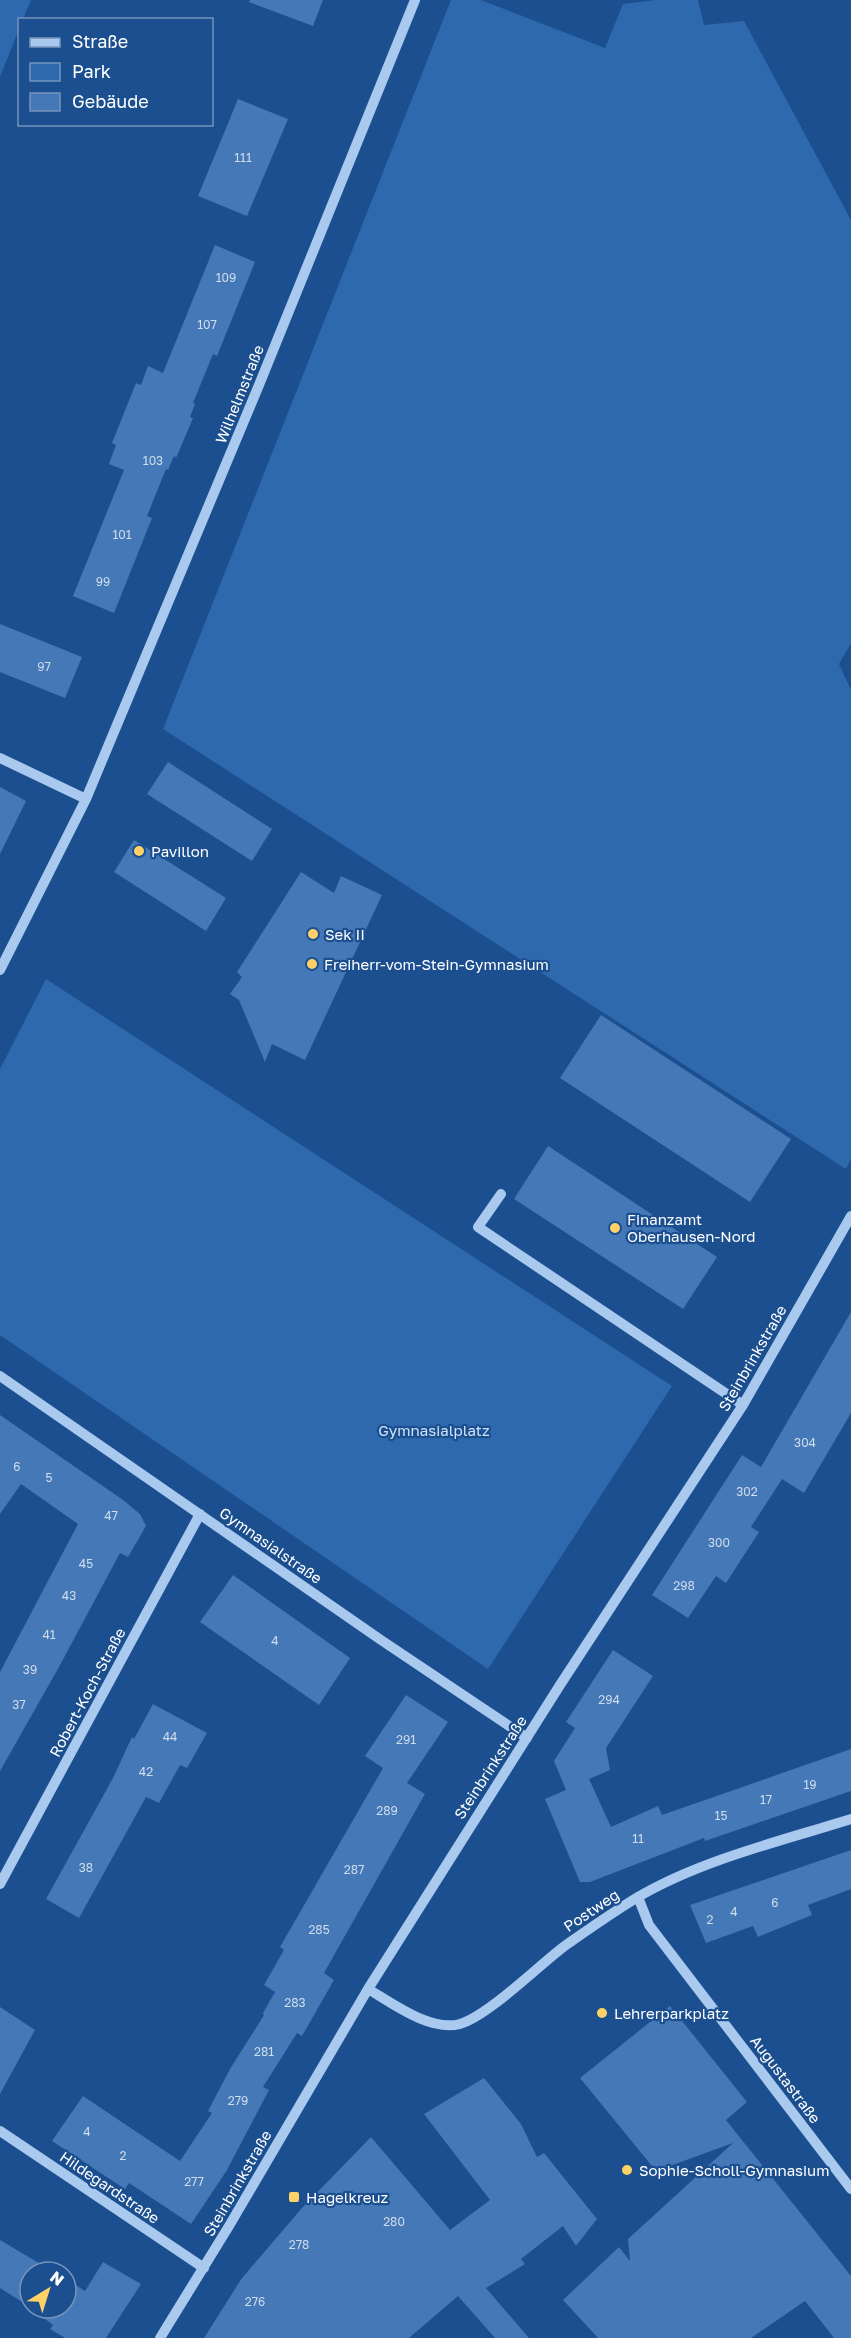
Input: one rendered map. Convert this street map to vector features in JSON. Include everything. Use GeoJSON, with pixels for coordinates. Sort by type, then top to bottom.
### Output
{"type":"FeatureCollection","features":[{"type":"Feature","properties":{"kind":"street","name":"Wilhelmstraße"},"geometry":{"type":"LineString","coordinates":[[0,970],[86,799],[259,385],[415,0]]}},
{"type":"Feature","properties":{"kind":"street"},"geometry":{"type":"LineString","coordinates":[[0,758],[86,799]]}},
{"type":"Feature","properties":{"kind":"street"},"geometry":{"type":"LineString","coordinates":[[501,1194],[478,1227],[743,1405]]}},
{"type":"Feature","properties":{"kind":"street","name":"Steinbrinkstraße"},"geometry":{"type":"LineString","coordinates":[[160,2338],[204,2268],[368,1989],[527,1738],[743,1405],[851,1216]]}},
{"type":"Feature","properties":{"kind":"street","name":"Gymnasialstraße"},"geometry":{"type":"LineString","coordinates":[[0,1376],[527,1738]]}},
{"type":"Feature","properties":{"kind":"street","name":"Robert-Koch-Straße"},"geometry":{"type":"LineString","coordinates":[[0,1884],[200,1514]]}},
{"type":"Feature","properties":{"kind":"street","name":"Postweg"},"geometry":{"type":"LineString","coordinates":[[368,1989],[411,2015],[433,2022],[459,2024],[489,2007],[566,1945],[638,1897],[673,1879],[719,1862],[851,1819]]}},
{"type":"Feature","properties":{"kind":"street","name":"Augustastraße"},"geometry":{"type":"LineString","coordinates":[[638,1897],[649,1925],[851,2189]]}},
{"type":"Feature","properties":{"kind":"street","name":"Hildegardstraße"},"geometry":{"type":"LineString","coordinates":[[0,2131],[204,2268]]}},
{"type":"Feature","properties":{"kind":"green space"},"geometry":{"type":"Polygon","coordinates":[[[0,0],[31,0],[23,18],[18,18],[18,32],[0,77],[0,0]]]}},
{"type":"Feature","properties":{"kind":"green space"},"geometry":{"type":"Polygon","coordinates":[[[451,0],[481,0],[605,48],[623,4],[656,0],[698,0],[704,25],[744,21],[851,220],[851,643],[839,664],[851,690],[851,1159],[846,1169],[163,729],[451,0]]]}},
{"type":"Feature","properties":{"kind":"green space","name":"Gymnasialplatz"},"geometry":{"type":"Polygon","coordinates":[[[46,979],[672,1386],[488,1669],[0,1335],[0,1069],[46,979]]]}},
{"type":"Feature","properties":{"kind":"building"},"geometry":{"type":"Polygon","coordinates":[[[250,0],[323,0],[313,26],[249,2],[250,0]]]}},
{"type":"Feature","properties":{"kind":"building"},"geometry":{"type":"Polygon","coordinates":[[[238,99],[288,119],[247,216],[198,196],[238,99]]]}},
{"type":"Feature","properties":{"kind":"building"},"geometry":{"type":"Polygon","coordinates":[[[215,245],[255,262],[217,356],[213,354],[193,403],[195,404],[190,417],[193,418],[176,458],[174,456],[168,470],[166,469],[147,516],[152,518],[114,613],[73,596],[124,470],[109,464],[116,445],[112,443],[136,383],[141,385],[148,366],[163,373],[215,245]]]}},
{"type":"Feature","properties":{"kind":"building"},"geometry":{"type":"Polygon","coordinates":[[[0,624],[82,657],[65,698],[0,672],[0,624]]]}},
{"type":"Feature","properties":{"kind":"building"},"geometry":{"type":"Polygon","coordinates":[[[168,762],[272,829],[252,861],[147,794],[168,762]]]}},
{"type":"Feature","properties":{"kind":"building"},"geometry":{"type":"Polygon","coordinates":[[[0,787],[26,801],[0,854],[0,787]]]}},
{"type":"Feature","properties":{"kind":"building"},"geometry":{"type":"Polygon","coordinates":[[[134,840],[226,898],[206,931],[114,872],[134,840]]]}},
{"type":"Feature","properties":{"kind":"building","name":"Sek II"},"geometry":{"type":"Polygon","coordinates":[[[301,872],[334,893],[341,876],[382,895],[305,1060],[272,1044],[265,1062],[239,1000],[230,994],[242,977],[237,972],[301,872]]]}},
{"type":"Feature","properties":{"kind":"building"},"geometry":{"type":"Polygon","coordinates":[[[601,1015],[791,1139],[750,1202],[560,1078],[601,1015]]]}},
{"type":"Feature","properties":{"kind":"building","name":"Finanzamt Oberhausen-Nord"},"geometry":{"type":"Polygon","coordinates":[[[548,1146],[717,1257],[683,1309],[514,1199],[548,1146]]]}},
{"type":"Feature","properties":{"kind":"building"},"geometry":{"type":"Polygon","coordinates":[[[851,1312],[851,1413],[804,1493],[782,1479],[751,1527],[759,1532],[726,1583],[716,1576],[688,1618],[652,1595],[742,1455],[761,1467],[851,1312]]]}},
{"type":"Feature","properties":{"kind":"building"},"geometry":{"type":"Polygon","coordinates":[[[0,1415],[123,1500],[140,1514],[146,1526],[128,1557],[120,1553],[0,1771],[0,1672],[78,1524],[21,1484],[0,1514],[0,1415]]]}},
{"type":"Feature","properties":{"kind":"building"},"geometry":{"type":"Polygon","coordinates":[[[233,1575],[350,1658],[319,1705],[200,1622],[233,1575]]]}},
{"type":"Feature","properties":{"kind":"building"},"geometry":{"type":"Polygon","coordinates":[[[613,1650],[653,1676],[606,1748],[610,1770],[589,1779],[611,1827],[658,1806],[662,1815],[851,1749],[851,1791],[705,1841],[704,1838],[590,1882],[580,1882],[545,1799],[566,1790],[554,1761],[575,1728],[566,1722],[613,1650]]]}},
{"type":"Feature","properties":{"kind":"building"},"geometry":{"type":"Polygon","coordinates":[[[406,1695],[448,1722],[407,1783],[425,1794],[324,1973],[334,1980],[302,2036],[297,2033],[263,2087],[269,2090],[227,2170],[191,2224],[129,2183],[125,2189],[52,2141],[83,2096],[180,2161],[212,2113],[208,2111],[230,2069],[264,2015],[275,1992],[264,1985],[284,1950],[280,1947],[383,1768],[365,1756],[406,1695]]]}},
{"type":"Feature","properties":{"kind":"building"},"geometry":{"type":"Polygon","coordinates":[[[153,1704],[207,1733],[187,1768],[180,1765],[159,1803],[146,1797],[79,1918],[46,1899],[113,1778],[132,1737],[134,1739],[153,1704]]]}},
{"type":"Feature","properties":{"kind":"building"},"geometry":{"type":"Polygon","coordinates":[[[851,1850],[851,1889],[808,1905],[812,1915],[758,1937],[753,1926],[706,1943],[690,1905],[851,1850]]]}},
{"type":"Feature","properties":{"kind":"building"},"geometry":{"type":"Polygon","coordinates":[[[670,2006],[747,2102],[726,2120],[851,2276],[851,2338],[834,2338],[805,2301],[751,2338],[598,2338],[563,2300],[619,2247],[630,2261],[628,2239],[733,2143],[656,2171],[580,2078],[670,2006]]]}},
{"type":"Feature","properties":{"kind":"building"},"geometry":{"type":"Polygon","coordinates":[[[0,2007],[35,2030],[0,2094],[0,2007]]]}},
{"type":"Feature","properties":{"kind":"building"},"geometry":{"type":"Polygon","coordinates":[[[484,2078],[521,2124],[537,2157],[544,2153],[597,2219],[576,2246],[563,2226],[521,2259],[525,2264],[486,2288],[529,2338],[495,2338],[458,2296],[409,2338],[204,2338],[242,2278],[302,2208],[371,2137],[450,2230],[490,2200],[424,2114],[484,2078]]]}},
{"type":"Feature","properties":{"kind":"building"},"geometry":{"type":"Polygon","coordinates":[[[0,2240],[34,2260],[18,2260],[18,2299],[0,2288],[0,2240]]]}},
{"type":"Feature","properties":{"kind":"building"},"geometry":{"type":"Polygon","coordinates":[[[103,2262],[141,2284],[106,2338],[65,2338],[50,2329],[53,2325],[47,2320],[78,2320],[78,2287],[85,2291],[103,2262]]]}},
{"type":"Feature","properties":{"kind":"place","name":"Pavillon"},"geometry":{"type":"Point","coordinates":[139,851]}},
{"type":"Feature","properties":{"kind":"place","name":"Sek II"},"geometry":{"type":"Point","coordinates":[313,934]}},
{"type":"Feature","properties":{"kind":"place","name":"Freiherr-vom-Stein-Gymnasium"},"geometry":{"type":"Point","coordinates":[312,964]}},
{"type":"Feature","properties":{"kind":"place","name":"Finanzamt Oberhausen-Nord"},"geometry":{"type":"Point","coordinates":[615,1228]}},
{"type":"Feature","properties":{"kind":"place","name":"Lehrerparkplatz"},"geometry":{"type":"Point","coordinates":[602,2013]}},
{"type":"Feature","properties":{"kind":"place","name":"Sophie-Scholl-Gymnasium"},"geometry":{"type":"Point","coordinates":[627,2170]}},
{"type":"Feature","properties":{"kind":"place","name":"Hagelkreuz"},"geometry":{"type":"Point","coordinates":[294,2197]}}]}
